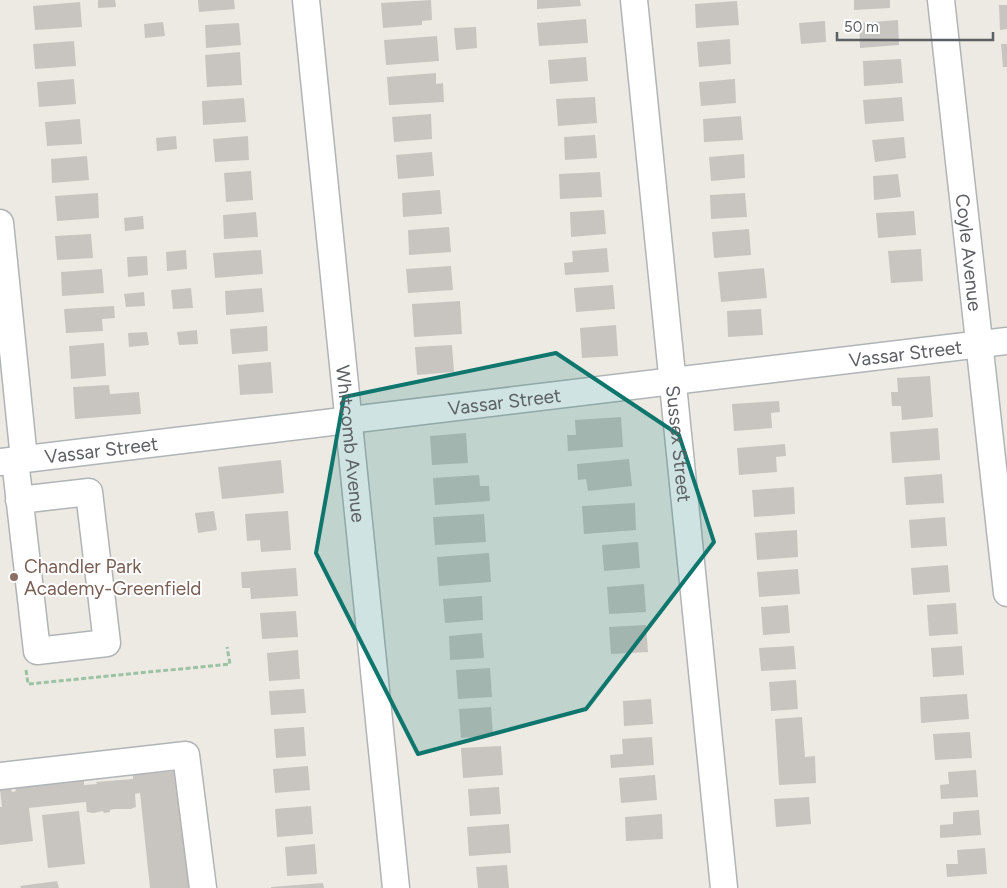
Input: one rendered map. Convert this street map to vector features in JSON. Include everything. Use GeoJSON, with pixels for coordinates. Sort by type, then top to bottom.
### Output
{"type":"FeatureCollection","features":[{"type":"Feature","properties":{"kind":"street","name":"Whitcomb Avenue"},"geometry":{"type":"LineString","coordinates":[[306,0],[396,888]]}},
{"type":"Feature","properties":{"kind":"street","name":"Sussex Street"},"geometry":{"type":"LineString","coordinates":[[634,0],[724,888]]}},
{"type":"Feature","properties":{"kind":"street","name":"Coyle Avenue"},"geometry":{"type":"LineString","coordinates":[[941,0],[1007,593]]}},
{"type":"Feature","properties":{"kind":"street"},"geometry":{"type":"LineString","coordinates":[[0,223],[13,460],[20,500],[37,651],[107,643],[89,492],[20,500]]}},
{"type":"Feature","properties":{"kind":"street","name":"Vassar Street"},"geometry":{"type":"LineString","coordinates":[[13,460],[1007,341]]}},
{"type":"Feature","properties":{"kind":"street"},"geometry":{"type":"LineString","coordinates":[[0,776],[186,755],[203,888]]}},
{"type":"Feature","properties":{"kind":"highlighted area"},"geometry":{"type":"Polygon","coordinates":[[[556,353],[679,435],[714,542],[586,709],[418,754],[316,553],[344,397],[556,353]]]}},
{"type":"Feature","properties":{"kind":"building"},"geometry":{"type":"Polygon","coordinates":[[[98,0],[115,0],[116,7],[98,8],[98,0]]]}},
{"type":"Feature","properties":{"kind":"building"},"geometry":{"type":"Polygon","coordinates":[[[198,0],[234,0],[235,9],[199,12],[198,0]]]}},
{"type":"Feature","properties":{"kind":"building"},"geometry":{"type":"Polygon","coordinates":[[[431,0],[432,20],[422,21],[422,25],[383,28],[381,3],[431,0]]]}},
{"type":"Feature","properties":{"kind":"building"},"geometry":{"type":"Polygon","coordinates":[[[537,0],[580,0],[581,6],[537,9],[537,0]]]}},
{"type":"Feature","properties":{"kind":"building"},"geometry":{"type":"Polygon","coordinates":[[[854,0],[890,0],[890,8],[854,10],[854,0]]]}},
{"type":"Feature","properties":{"kind":"building"},"geometry":{"type":"Polygon","coordinates":[[[737,1],[739,25],[696,28],[695,4],[737,1]]]}},
{"type":"Feature","properties":{"kind":"building"},"geometry":{"type":"Polygon","coordinates":[[[80,2],[82,27],[35,30],[33,6],[80,2]]]}},
{"type":"Feature","properties":{"kind":"building"},"geometry":{"type":"Polygon","coordinates":[[[999,5],[1007,5],[1007,29],[1000,30],[999,5]]]}},
{"type":"Feature","properties":{"kind":"building"},"geometry":{"type":"Polygon","coordinates":[[[586,19],[588,43],[539,46],[537,23],[586,19]]]}},
{"type":"Feature","properties":{"kind":"building"},"geometry":{"type":"Polygon","coordinates":[[[898,20],[899,45],[860,48],[859,23],[898,20]]]}},
{"type":"Feature","properties":{"kind":"building"},"geometry":{"type":"Polygon","coordinates":[[[825,21],[826,42],[801,44],[799,23],[825,21]]]}},
{"type":"Feature","properties":{"kind":"building"},"geometry":{"type":"Polygon","coordinates":[[[163,22],[165,36],[145,38],[144,24],[163,22]]]}},
{"type":"Feature","properties":{"kind":"building"},"geometry":{"type":"Polygon","coordinates":[[[239,23],[241,45],[206,48],[205,25],[239,23]]]}},
{"type":"Feature","properties":{"kind":"building"},"geometry":{"type":"Polygon","coordinates":[[[476,27],[477,48],[456,50],[454,28],[476,27]]]}},
{"type":"Feature","properties":{"kind":"building"},"geometry":{"type":"Polygon","coordinates":[[[437,36],[439,61],[386,65],[384,40],[437,36]]]}},
{"type":"Feature","properties":{"kind":"building"},"geometry":{"type":"Polygon","coordinates":[[[730,39],[731,64],[699,67],[697,42],[730,39]]]}},
{"type":"Feature","properties":{"kind":"building"},"geometry":{"type":"Polygon","coordinates":[[[74,41],[76,66],[35,69],[33,44],[74,41]]]}},
{"type":"Feature","properties":{"kind":"building"},"geometry":{"type":"Polygon","coordinates":[[[1001,44],[1007,44],[1007,67],[1003,67],[1001,44]]]}},
{"type":"Feature","properties":{"kind":"building"},"geometry":{"type":"Polygon","coordinates":[[[240,52],[242,85],[207,87],[205,55],[240,52]]]}},
{"type":"Feature","properties":{"kind":"building"},"geometry":{"type":"Polygon","coordinates":[[[586,57],[588,81],[550,84],[548,60],[586,57]]]}},
{"type":"Feature","properties":{"kind":"building"},"geometry":{"type":"Polygon","coordinates":[[[901,59],[903,83],[864,86],[863,61],[901,59]]]}},
{"type":"Feature","properties":{"kind":"building"},"geometry":{"type":"Polygon","coordinates":[[[436,73],[436,84],[443,83],[444,102],[389,105],[387,77],[436,73]]]}},
{"type":"Feature","properties":{"kind":"building"},"geometry":{"type":"Polygon","coordinates":[[[74,79],[76,104],[39,107],[37,82],[74,79]]]}},
{"type":"Feature","properties":{"kind":"building"},"geometry":{"type":"Polygon","coordinates":[[[735,79],[736,103],[701,106],[699,82],[735,79]]]}},
{"type":"Feature","properties":{"kind":"building"},"geometry":{"type":"Polygon","coordinates":[[[595,97],[597,123],[558,126],[556,99],[595,97]]]}},
{"type":"Feature","properties":{"kind":"building"},"geometry":{"type":"Polygon","coordinates":[[[902,97],[904,121],[865,124],[863,100],[902,97]]]}},
{"type":"Feature","properties":{"kind":"building"},"geometry":{"type":"Polygon","coordinates":[[[244,98],[246,122],[203,125],[202,101],[244,98]]]}},
{"type":"Feature","properties":{"kind":"building"},"geometry":{"type":"Polygon","coordinates":[[[431,114],[432,139],[394,142],[392,117],[431,114]]]}},
{"type":"Feature","properties":{"kind":"building"},"geometry":{"type":"Polygon","coordinates":[[[741,116],[743,140],[704,142],[703,119],[741,116]]]}},
{"type":"Feature","properties":{"kind":"building"},"geometry":{"type":"Polygon","coordinates":[[[80,119],[82,144],[47,146],[45,122],[80,119]]]}},
{"type":"Feature","properties":{"kind":"building"},"geometry":{"type":"Polygon","coordinates":[[[595,135],[597,158],[565,160],[564,137],[595,135]]]}},
{"type":"Feature","properties":{"kind":"building"},"geometry":{"type":"Polygon","coordinates":[[[176,136],[177,149],[157,151],[156,138],[176,136]]]}},
{"type":"Feature","properties":{"kind":"building"},"geometry":{"type":"Polygon","coordinates":[[[248,136],[249,160],[215,162],[213,139],[248,136]]]}},
{"type":"Feature","properties":{"kind":"building"},"geometry":{"type":"Polygon","coordinates":[[[904,137],[906,158],[875,162],[872,140],[904,137]]]}},
{"type":"Feature","properties":{"kind":"building"},"geometry":{"type":"Polygon","coordinates":[[[432,152],[434,176],[398,179],[396,155],[432,152]]]}},
{"type":"Feature","properties":{"kind":"building"},"geometry":{"type":"Polygon","coordinates":[[[744,154],[745,178],[711,181],[709,157],[744,154]]]}},
{"type":"Feature","properties":{"kind":"building"},"geometry":{"type":"Polygon","coordinates":[[[87,156],[89,180],[52,183],[51,159],[87,156]]]}},
{"type":"Feature","properties":{"kind":"building"},"geometry":{"type":"Polygon","coordinates":[[[251,171],[253,200],[226,202],[224,173],[251,171]]]}},
{"type":"Feature","properties":{"kind":"building"},"geometry":{"type":"Polygon","coordinates":[[[600,172],[602,197],[560,199],[559,174],[600,172]]]}},
{"type":"Feature","properties":{"kind":"building"},"geometry":{"type":"Polygon","coordinates":[[[898,174],[901,197],[874,200],[873,176],[898,174]]]}},
{"type":"Feature","properties":{"kind":"building"},"geometry":{"type":"Polygon","coordinates":[[[440,190],[442,214],[403,217],[402,193],[440,190]]]}},
{"type":"Feature","properties":{"kind":"building"},"geometry":{"type":"Polygon","coordinates":[[[98,193],[99,218],[57,221],[55,196],[98,193]]]}},
{"type":"Feature","properties":{"kind":"building"},"geometry":{"type":"Polygon","coordinates":[[[745,193],[747,217],[711,219],[710,195],[745,193]]]}},
{"type":"Feature","properties":{"kind":"building"},"geometry":{"type":"Polygon","coordinates":[[[604,210],[606,234],[571,237],[570,212],[604,210]]]}},
{"type":"Feature","properties":{"kind":"building"},"geometry":{"type":"Polygon","coordinates":[[[914,211],[916,235],[878,238],[876,213],[914,211]]]}},
{"type":"Feature","properties":{"kind":"building"},"geometry":{"type":"Polygon","coordinates":[[[256,212],[258,237],[224,239],[223,215],[256,212]]]}},
{"type":"Feature","properties":{"kind":"building"},"geometry":{"type":"Polygon","coordinates":[[[143,216],[144,229],[125,231],[124,218],[143,216]]]}},
{"type":"Feature","properties":{"kind":"building"},"geometry":{"type":"Polygon","coordinates":[[[449,227],[451,252],[409,255],[408,230],[449,227]]]}},
{"type":"Feature","properties":{"kind":"building"},"geometry":{"type":"Polygon","coordinates":[[[749,229],[751,255],[714,258],[712,232],[749,229]]]}},
{"type":"Feature","properties":{"kind":"building"},"geometry":{"type":"Polygon","coordinates":[[[91,234],[93,258],[57,260],[55,236],[91,234]]]}},
{"type":"Feature","properties":{"kind":"building"},"geometry":{"type":"Polygon","coordinates":[[[607,248],[609,272],[565,275],[564,263],[573,262],[572,251],[607,248]]]}},
{"type":"Feature","properties":{"kind":"building"},"geometry":{"type":"Polygon","coordinates":[[[921,249],[923,281],[891,283],[888,251],[921,249]]]}},
{"type":"Feature","properties":{"kind":"building"},"geometry":{"type":"Polygon","coordinates":[[[186,250],[187,269],[167,271],[166,252],[186,250]]]}},
{"type":"Feature","properties":{"kind":"building"},"geometry":{"type":"Polygon","coordinates":[[[261,250],[263,274],[215,278],[213,253],[261,250]]]}},
{"type":"Feature","properties":{"kind":"building"},"geometry":{"type":"Polygon","coordinates":[[[147,256],[148,275],[128,277],[127,257],[147,256]]]}},
{"type":"Feature","properties":{"kind":"building"},"geometry":{"type":"Polygon","coordinates":[[[451,266],[453,290],[408,293],[406,269],[451,266]]]}},
{"type":"Feature","properties":{"kind":"building"},"geometry":{"type":"Polygon","coordinates":[[[764,268],[767,298],[721,302],[718,272],[764,268]]]}},
{"type":"Feature","properties":{"kind":"building"},"geometry":{"type":"Polygon","coordinates":[[[102,269],[104,293],[62,296],[61,272],[102,269]]]}},
{"type":"Feature","properties":{"kind":"building"},"geometry":{"type":"Polygon","coordinates":[[[613,285],[615,309],[576,312],[574,288],[613,285]]]}},
{"type":"Feature","properties":{"kind":"building"},"geometry":{"type":"Polygon","coordinates":[[[191,288],[193,308],[173,309],[171,290],[191,288]]]}},
{"type":"Feature","properties":{"kind":"building"},"geometry":{"type":"Polygon","coordinates":[[[262,288],[264,312],[226,315],[225,291],[262,288]]]}},
{"type":"Feature","properties":{"kind":"building"},"geometry":{"type":"Polygon","coordinates":[[[144,292],[145,306],[126,307],[124,294],[144,292]]]}},
{"type":"Feature","properties":{"kind":"building"},"geometry":{"type":"Polygon","coordinates":[[[460,301],[462,334],[414,337],[412,304],[460,301]]]}},
{"type":"Feature","properties":{"kind":"building"},"geometry":{"type":"Polygon","coordinates":[[[114,306],[115,318],[102,319],[103,331],[66,333],[64,309],[114,306]]]}},
{"type":"Feature","properties":{"kind":"building"},"geometry":{"type":"Polygon","coordinates":[[[761,309],[763,335],[728,337],[727,311],[761,309]]]}},
{"type":"Feature","properties":{"kind":"building"},"geometry":{"type":"Polygon","coordinates":[[[616,325],[618,356],[582,358],[580,328],[616,325]]]}},
{"type":"Feature","properties":{"kind":"building"},"geometry":{"type":"Polygon","coordinates":[[[267,326],[268,351],[232,354],[230,329],[267,326]]]}},
{"type":"Feature","properties":{"kind":"building"},"geometry":{"type":"Polygon","coordinates":[[[197,330],[198,344],[179,345],[177,332],[197,330]]]}},
{"type":"Feature","properties":{"kind":"building"},"geometry":{"type":"Polygon","coordinates":[[[147,332],[149,345],[129,347],[128,333],[147,332]]]}},
{"type":"Feature","properties":{"kind":"building"},"geometry":{"type":"Polygon","coordinates":[[[104,343],[106,376],[71,379],[69,346],[104,343]]]}},
{"type":"Feature","properties":{"kind":"building"},"geometry":{"type":"Polygon","coordinates":[[[452,345],[454,372],[417,375],[415,347],[452,345]]]}},
{"type":"Feature","properties":{"kind":"building"},"geometry":{"type":"Polygon","coordinates":[[[271,362],[273,393],[240,395],[238,365],[271,362]]]}},
{"type":"Feature","properties":{"kind":"building"},"geometry":{"type":"Polygon","coordinates":[[[930,376],[933,417],[902,420],[901,406],[892,406],[891,392],[898,392],[897,378],[930,376]]]}},
{"type":"Feature","properties":{"kind":"building"},"geometry":{"type":"Polygon","coordinates":[[[109,385],[110,394],[139,392],[141,414],[75,419],[73,387],[109,385]]]}},
{"type":"Feature","properties":{"kind":"building"},"geometry":{"type":"Polygon","coordinates":[[[779,401],[780,412],[771,413],[772,428],[734,431],[732,404],[779,401]]]}},
{"type":"Feature","properties":{"kind":"building"},"geometry":{"type":"Polygon","coordinates":[[[621,417],[623,447],[568,451],[567,435],[576,435],[575,420],[621,417]]]}},
{"type":"Feature","properties":{"kind":"building"},"geometry":{"type":"Polygon","coordinates":[[[938,428],[940,460],[892,463],[890,432],[938,428]]]}},
{"type":"Feature","properties":{"kind":"building"},"geometry":{"type":"Polygon","coordinates":[[[466,433],[468,463],[432,465],[430,436],[466,433]]]}},
{"type":"Feature","properties":{"kind":"building"},"geometry":{"type":"Polygon","coordinates":[[[785,444],[786,456],[776,457],[777,472],[739,475],[737,448],[785,444]]]}},
{"type":"Feature","properties":{"kind":"building"},"geometry":{"type":"Polygon","coordinates":[[[629,459],[632,486],[588,491],[586,479],[578,480],[577,464],[629,459]]]}},
{"type":"Feature","properties":{"kind":"building"},"geometry":{"type":"Polygon","coordinates":[[[281,460],[284,493],[222,499],[218,467],[281,460]]]}},
{"type":"Feature","properties":{"kind":"building"},"geometry":{"type":"Polygon","coordinates":[[[942,474],[944,503],[906,505],[904,477],[942,474]]]}},
{"type":"Feature","properties":{"kind":"building"},"geometry":{"type":"Polygon","coordinates":[[[479,475],[480,486],[489,486],[490,501],[435,505],[433,478],[479,475]]]}},
{"type":"Feature","properties":{"kind":"building"},"geometry":{"type":"Polygon","coordinates":[[[794,487],[795,514],[754,517],[752,490],[794,487]]]}},
{"type":"Feature","properties":{"kind":"building"},"geometry":{"type":"Polygon","coordinates":[[[635,503],[636,530],[584,534],[582,506],[635,503]]]}},
{"type":"Feature","properties":{"kind":"building"},"geometry":{"type":"Polygon","coordinates":[[[214,511],[217,530],[198,533],[195,513],[214,511]]]}},
{"type":"Feature","properties":{"kind":"building"},"geometry":{"type":"Polygon","coordinates":[[[288,511],[291,550],[261,552],[260,540],[247,541],[245,514],[288,511]]]}},
{"type":"Feature","properties":{"kind":"building"},"geometry":{"type":"Polygon","coordinates":[[[484,514],[486,542],[435,545],[433,517],[484,514]]]}},
{"type":"Feature","properties":{"kind":"building"},"geometry":{"type":"Polygon","coordinates":[[[945,517],[947,546],[911,548],[909,520],[945,517]]]}},
{"type":"Feature","properties":{"kind":"building"},"geometry":{"type":"Polygon","coordinates":[[[797,530],[798,557],[757,560],[755,533],[797,530]]]}},
{"type":"Feature","properties":{"kind":"building"},"geometry":{"type":"Polygon","coordinates":[[[638,542],[640,568],[604,571],[602,545],[638,542]]]}},
{"type":"Feature","properties":{"kind":"building"},"geometry":{"type":"Polygon","coordinates":[[[489,553],[491,582],[439,586],[437,557],[489,553]]]}},
{"type":"Feature","properties":{"kind":"building"},"geometry":{"type":"Polygon","coordinates":[[[948,565],[950,592],[913,595],[911,568],[948,565]]]}},
{"type":"Feature","properties":{"kind":"building"},"geometry":{"type":"Polygon","coordinates":[[[296,568],[298,596],[251,599],[250,588],[242,588],[241,572],[296,568]]]}},
{"type":"Feature","properties":{"kind":"building"},"geometry":{"type":"Polygon","coordinates":[[[798,569],[800,594],[759,597],[757,572],[798,569]]]}},
{"type":"Feature","properties":{"kind":"building"},"geometry":{"type":"Polygon","coordinates":[[[644,584],[646,612],[609,614],[607,587],[644,584]]]}},
{"type":"Feature","properties":{"kind":"building"},"geometry":{"type":"Polygon","coordinates":[[[482,596],[483,620],[445,623],[443,599],[482,596]]]}},
{"type":"Feature","properties":{"kind":"building"},"geometry":{"type":"Polygon","coordinates":[[[956,603],[958,634],[929,636],[927,605],[956,603]]]}},
{"type":"Feature","properties":{"kind":"building"},"geometry":{"type":"Polygon","coordinates":[[[788,605],[790,633],[763,635],[761,607],[788,605]]]}},
{"type":"Feature","properties":{"kind":"building"},"geometry":{"type":"Polygon","coordinates":[[[296,611],[298,637],[262,639],[260,613],[296,611]]]}},
{"type":"Feature","properties":{"kind":"building"},"geometry":{"type":"Polygon","coordinates":[[[646,625],[648,652],[611,654],[609,627],[646,625]]]}},
{"type":"Feature","properties":{"kind":"building"},"geometry":{"type":"Polygon","coordinates":[[[482,633],[484,658],[450,660],[449,636],[482,633]]]}},
{"type":"Feature","properties":{"kind":"building"},"geometry":{"type":"Polygon","coordinates":[[[794,646],[796,669],[761,671],[759,648],[794,646]]]}},
{"type":"Feature","properties":{"kind":"building"},"geometry":{"type":"Polygon","coordinates":[[[962,646],[964,675],[933,677],[931,648],[962,646]]]}},
{"type":"Feature","properties":{"kind":"building"},"geometry":{"type":"Polygon","coordinates":[[[298,650],[300,679],[269,681],[267,653],[298,650]]]}},
{"type":"Feature","properties":{"kind":"building"},"geometry":{"type":"Polygon","coordinates":[[[490,668],[492,697],[458,699],[456,670],[490,668]]]}},
{"type":"Feature","properties":{"kind":"building"},"geometry":{"type":"Polygon","coordinates":[[[796,680],[798,709],[771,711],[769,682],[796,680]]]}},
{"type":"Feature","properties":{"kind":"building"},"geometry":{"type":"Polygon","coordinates":[[[304,689],[306,713],[271,715],[269,691],[304,689]]]}},
{"type":"Feature","properties":{"kind":"building"},"geometry":{"type":"Polygon","coordinates":[[[967,694],[969,719],[921,723],[920,697],[967,694]]]}},
{"type":"Feature","properties":{"kind":"building"},"geometry":{"type":"Polygon","coordinates":[[[651,699],[653,724],[624,726],[623,701],[651,699]]]}},
{"type":"Feature","properties":{"kind":"building"},"geometry":{"type":"Polygon","coordinates":[[[491,707],[493,736],[461,738],[459,709],[491,707]]]}},
{"type":"Feature","properties":{"kind":"building"},"geometry":{"type":"Polygon","coordinates":[[[802,717],[805,757],[815,756],[816,783],[779,785],[775,719],[802,717]]]}},
{"type":"Feature","properties":{"kind":"building"},"geometry":{"type":"Polygon","coordinates":[[[304,727],[306,756],[276,758],[274,729],[304,727]]]}},
{"type":"Feature","properties":{"kind":"building"},"geometry":{"type":"Polygon","coordinates":[[[970,732],[972,758],[935,760],[933,734],[970,732]]]}},
{"type":"Feature","properties":{"kind":"building"},"geometry":{"type":"Polygon","coordinates":[[[652,737],[654,765],[611,768],[610,755],[623,754],[622,739],[652,737]]]}},
{"type":"Feature","properties":{"kind":"building"},"geometry":{"type":"Polygon","coordinates":[[[501,746],[503,775],[463,778],[461,748],[501,746]]]}},
{"type":"Feature","properties":{"kind":"building"},"geometry":{"type":"Polygon","coordinates":[[[308,766],[310,790],[275,793],[273,769],[308,766]]]}},
{"type":"Feature","properties":{"kind":"building"},"geometry":{"type":"Polygon","coordinates":[[[976,770],[978,797],[941,799],[940,785],[949,784],[948,772],[976,770]]]}},
{"type":"Feature","properties":{"kind":"building"},"geometry":{"type":"Polygon","coordinates":[[[176,771],[192,888],[150,888],[140,793],[135,794],[136,807],[131,809],[114,809],[104,813],[103,811],[87,812],[86,802],[29,808],[33,841],[0,845],[0,807],[2,807],[0,790],[11,789],[12,792],[16,791],[15,788],[84,781],[84,785],[97,784],[96,782],[133,779],[133,775],[176,771]]]}},
{"type":"Feature","properties":{"kind":"building"},"geometry":{"type":"Polygon","coordinates":[[[655,775],[657,800],[621,803],[619,778],[655,775]]]}},
{"type":"Feature","properties":{"kind":"building"},"geometry":{"type":"Polygon","coordinates":[[[499,787],[501,814],[470,816],[468,789],[499,787]]]}},
{"type":"Feature","properties":{"kind":"building"},"geometry":{"type":"Polygon","coordinates":[[[809,797],[811,824],[776,827],[774,799],[809,797]]]}},
{"type":"Feature","properties":{"kind":"building"},"geometry":{"type":"Polygon","coordinates":[[[311,806],[313,834],[277,837],[275,809],[311,806]]]}},
{"type":"Feature","properties":{"kind":"building"},"geometry":{"type":"Polygon","coordinates":[[[979,810],[981,835],[940,838],[940,825],[953,824],[953,812],[979,810]]]}},
{"type":"Feature","properties":{"kind":"building"},"geometry":{"type":"Polygon","coordinates":[[[79,811],[85,864],[48,868],[42,815],[79,811]]]}},
{"type":"Feature","properties":{"kind":"building"},"geometry":{"type":"Polygon","coordinates":[[[662,814],[663,839],[626,841],[625,817],[662,814]]]}},
{"type":"Feature","properties":{"kind":"building"},"geometry":{"type":"Polygon","coordinates":[[[509,824],[511,853],[469,856],[467,827],[509,824]]]}},
{"type":"Feature","properties":{"kind":"building"},"geometry":{"type":"Polygon","coordinates":[[[315,844],[317,874],[287,876],[285,847],[315,844]]]}},
{"type":"Feature","properties":{"kind":"building"},"geometry":{"type":"Polygon","coordinates":[[[985,848],[987,874],[947,877],[946,864],[958,864],[957,850],[985,848]]]}},
{"type":"Feature","properties":{"kind":"building"},"geometry":{"type":"Polygon","coordinates":[[[507,865],[509,888],[478,888],[476,867],[507,865]]]}},
{"type":"Feature","properties":{"kind":"building"},"geometry":{"type":"Polygon","coordinates":[[[57,881],[59,888],[21,888],[20,886],[57,881]]]}},
{"type":"Feature","properties":{"kind":"building"},"geometry":{"type":"Polygon","coordinates":[[[323,883],[324,888],[271,888],[271,887],[323,883]]]}},
{"type":"Feature","properties":{"kind":"place","name":"Chandler Park Academy-Greenfield"},"geometry":{"type":"Point","coordinates":[14,577]}}]}
